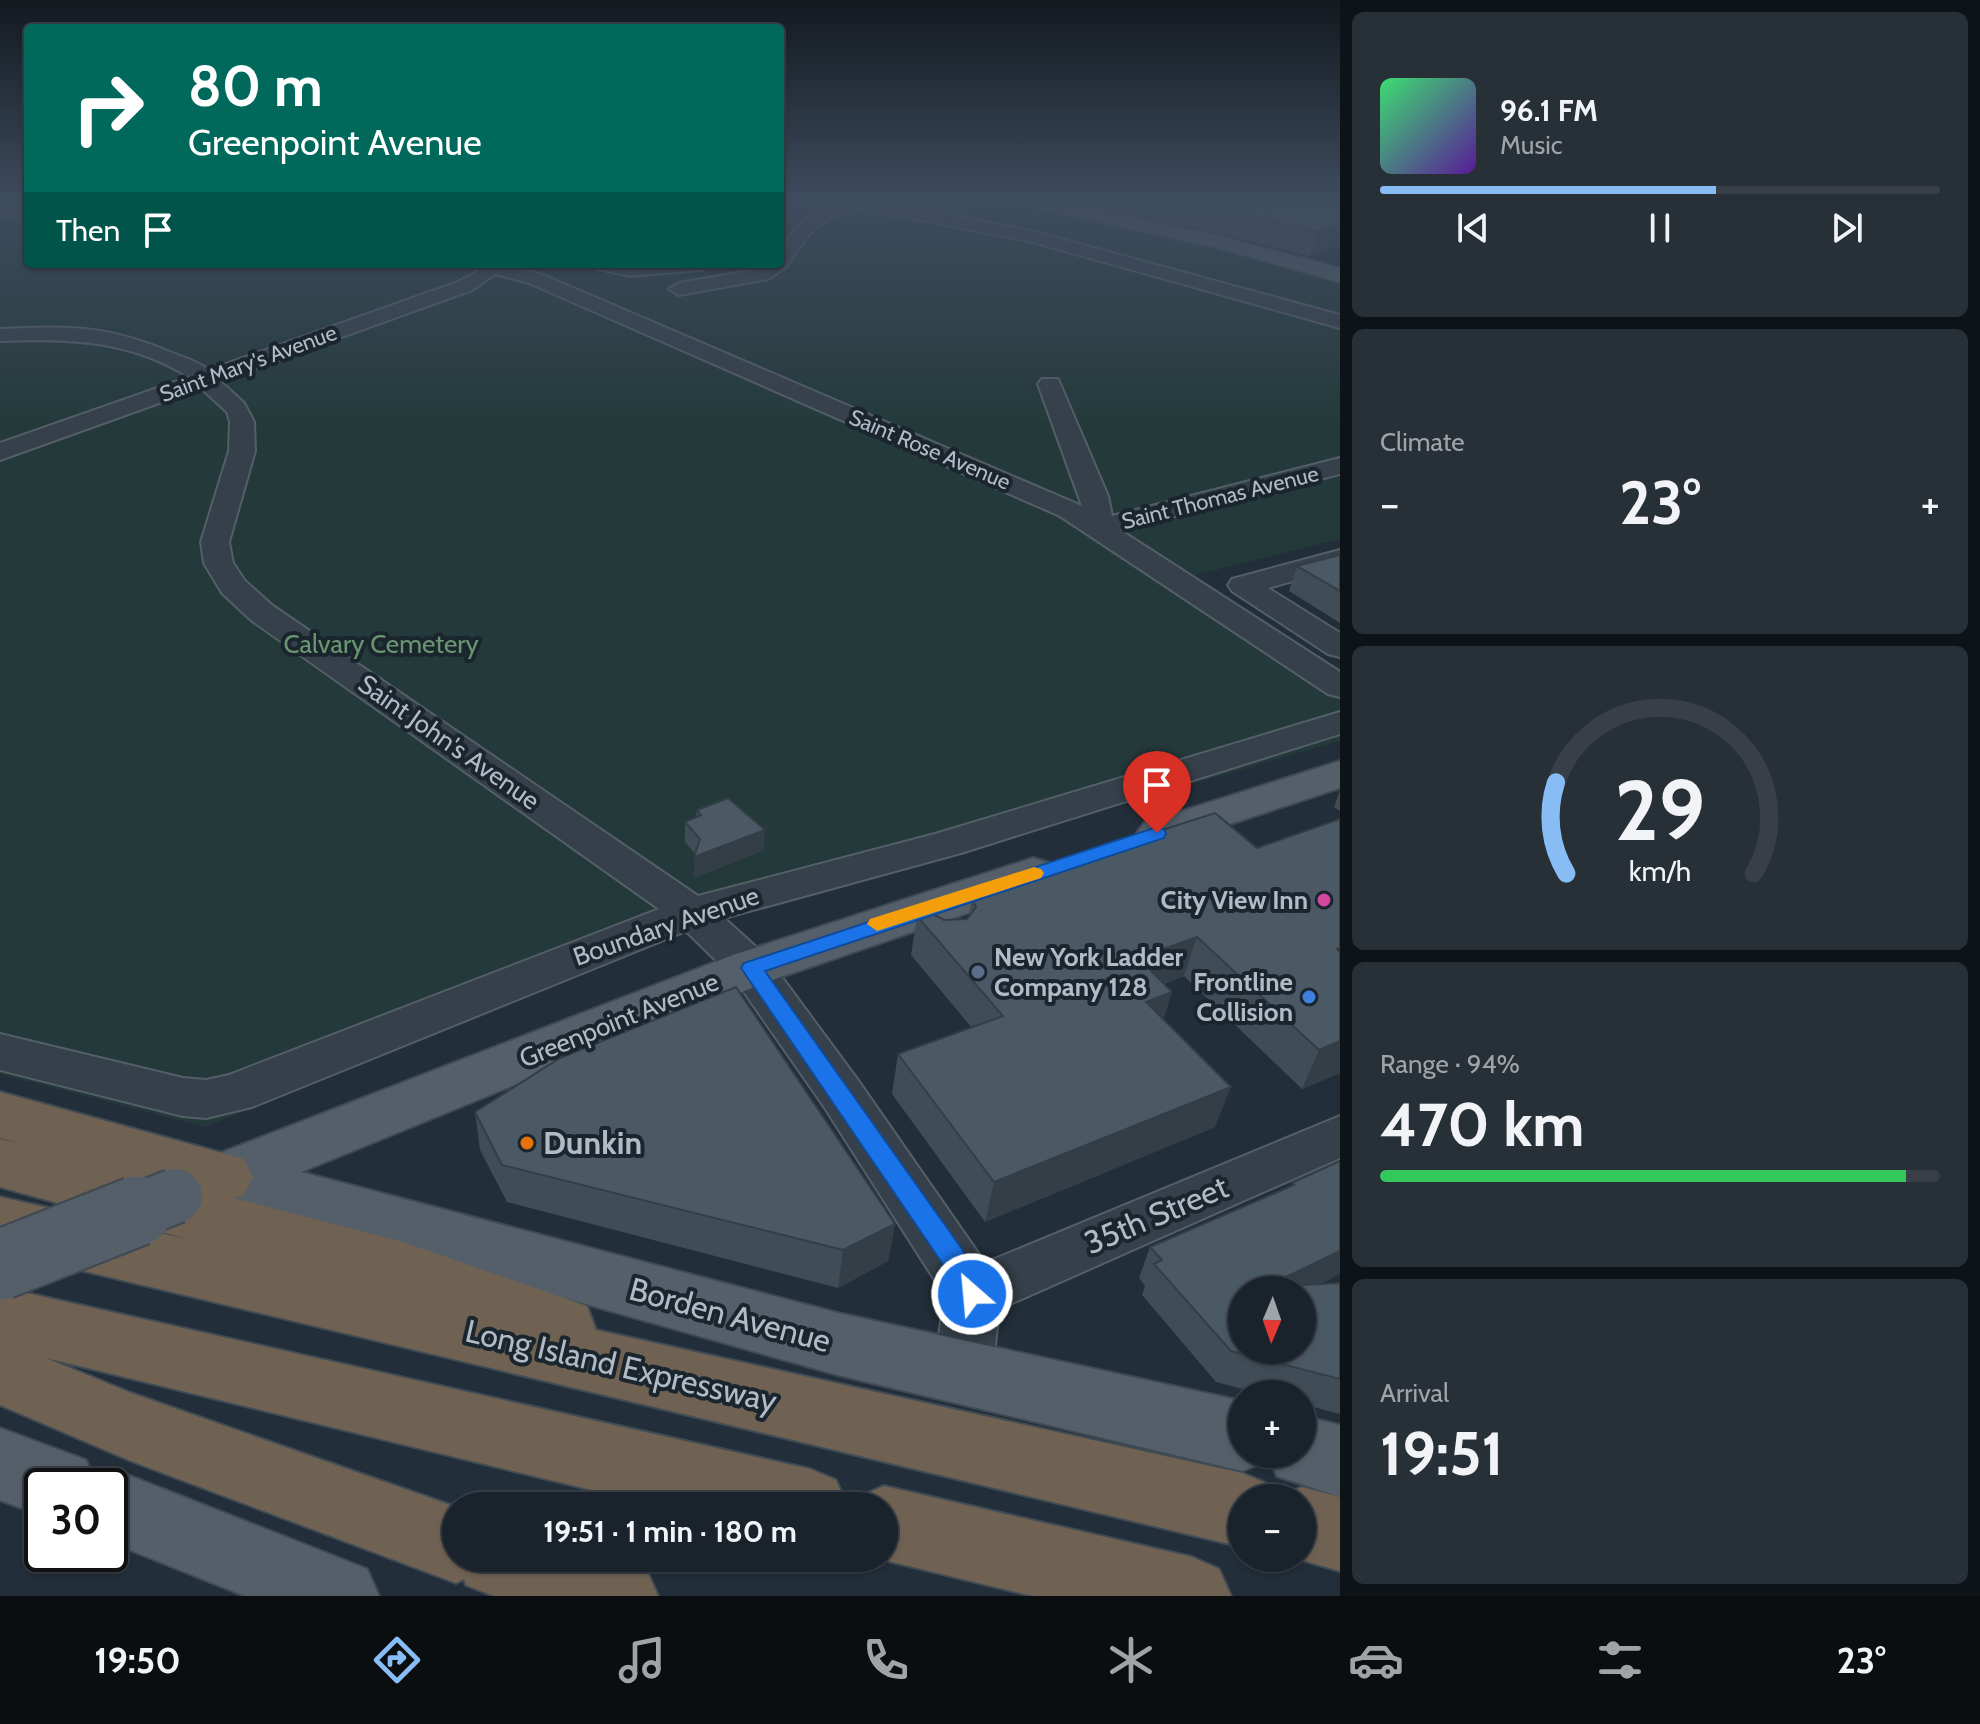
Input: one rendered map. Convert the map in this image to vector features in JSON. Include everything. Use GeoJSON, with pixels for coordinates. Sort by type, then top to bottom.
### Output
{"type":"FeatureCollection","features":[{"type":"Feature","properties":{"kind":"highway"},"geometry":{"type":"LineString","coordinates":[[0,1115],[199,1187]]}},
{"type":"Feature","properties":{"kind":"highway"},"geometry":{"type":"LineString","coordinates":[[0,1163],[403,1270],[743,1393]]}},
{"type":"Feature","properties":{"kind":"highway","name":"Long Island Expressway"},"geometry":{"type":"LineString","coordinates":[[0,1224],[1228,1507]]}},
{"type":"Feature","properties":{"kind":"highway"},"geometry":{"type":"LineString","coordinates":[[0,1317],[750,1492]]}},
{"type":"Feature","properties":{"kind":"highway"},"geometry":{"type":"LineString","coordinates":[[0,1372],[131,1427],[442,1540]]}},
{"type":"Feature","properties":{"kind":"highway"},"geometry":{"type":"LineString","coordinates":[[898,1526],[1192,1596]]}},
{"type":"Feature","properties":{"kind":"highway"},"geometry":{"type":"LineString","coordinates":[[1316,1528],[1340,1534]]}},
{"type":"Feature","properties":{"kind":"highway"},"geometry":{"type":"LineString","coordinates":[[539,1572],[619,1596]]}},
{"type":"Feature","properties":{"kind":"main road"},"geometry":{"type":"LineString","coordinates":[[1113,848],[1340,774]]}},
{"type":"Feature","properties":{"kind":"main road","name":"Greenpoint Avenue"},"geometry":{"type":"LineString","coordinates":[[0,1265],[751,968],[932,927],[1068,862]]}},
{"type":"Feature","properties":{"kind":"main road","name":"Borden Avenue"},"geometry":{"type":"LineString","coordinates":[[199,1187],[838,1344],[1228,1433]]}},
{"type":"Feature","properties":{"kind":"main road"},"geometry":{"type":"LineString","coordinates":[[1316,1455],[1340,1461]]}},
{"type":"Feature","properties":{"kind":"main road"},"geometry":{"type":"LineString","coordinates":[[0,1464],[24,1473]]}},
{"type":"Feature","properties":{"kind":"main road"},"geometry":{"type":"LineString","coordinates":[[128,1513],[310,1592]]}},
{"type":"Feature","properties":{"kind":"street","name":"Saint Mary's Avenue"},"geometry":{"type":"LineString","coordinates":[[0,452],[465,286],[482,275]]}},
{"type":"Feature","properties":{"kind":"street","name":"Saint Rose Avenue"},"geometry":{"type":"LineString","coordinates":[[521,275],[536,279],[691,345],[1057,504],[1100,527],[1340,687]]}},
{"type":"Feature","properties":{"kind":"street"},"geometry":{"type":"LineString","coordinates":[[673,275],[683,303],[691,345]]}},
{"type":"Feature","properties":{"kind":"street"},"geometry":{"type":"LineString","coordinates":[[683,303],[760,275]]}},
{"type":"Feature","properties":{"kind":"street"},"geometry":{"type":"LineString","coordinates":[[1174,275],[1264,298],[1340,322]]}},
{"type":"Feature","properties":{"kind":"street","name":"Saint John's Avenue"},"geometry":{"type":"LineString","coordinates":[[0,335],[102,335],[194,370],[234,404],[243,424],[240,457],[219,514],[215,539],[219,563],[230,586],[262,613],[692,912],[751,968],[944,1245],[972,1294]]}},
{"type":"Feature","properties":{"kind":"street"},"geometry":{"type":"LineString","coordinates":[[1050,384],[1094,496],[1100,527]]}},
{"type":"Feature","properties":{"kind":"street","name":"Saint Thomas Avenue"},"geometry":{"type":"LineString","coordinates":[[1100,527],[1340,466]]}},
{"type":"Feature","properties":{"kind":"street"},"geometry":{"type":"LineString","coordinates":[[1340,559],[1243,585],[1340,647]]}},
{"type":"Feature","properties":{"kind":"street","name":"Boundary Avenue"},"geometry":{"type":"LineString","coordinates":[[0,1052],[168,1095],[194,1099],[219,1096],[251,1088],[692,912],[947,844],[1340,723]]}},
{"type":"Feature","properties":{"kind":"street","name":"35th Street"},"geometry":{"type":"LineString","coordinates":[[972,1294],[1340,1136]]}},
{"type":"Feature","properties":{"kind":"street"},"geometry":{"type":"LineString","coordinates":[[963,1372],[972,1294]]}},
{"type":"Feature","properties":{"kind":"green space","name":"Calvary Cemetery"},"geometry":{"type":"Polygon","coordinates":[[[0,275],[1307,275],[1340,285],[1340,539],[1195,575],[1340,669],[1340,741],[706,925],[205,1127],[0,1074],[0,275]]]}},
{"type":"Feature","properties":{"kind":"building"},"geometry":{"type":"Polygon","coordinates":[[[1340,555],[1340,591],[1297,566],[1340,555]]]}},
{"type":"Feature","properties":{"kind":"building"},"geometry":{"type":"Polygon","coordinates":[[[728,798],[765,830],[694,857],[700,839],[685,822],[701,815],[697,810],[728,798]]]}},
{"type":"Feature","properties":{"kind":"building"},"geometry":{"type":"Polygon","coordinates":[[[1215,813],[1257,848],[1340,819],[1340,948],[1337,949],[1340,952],[1340,1041],[1319,1050],[1197,937],[1138,958],[1172,992],[1146,1002],[1231,1087],[994,1182],[898,1054],[1003,1016],[917,916],[929,912],[944,920],[967,919],[976,907],[972,898],[983,895],[978,889],[1215,813]]]}},
{"type":"Feature","properties":{"kind":"building"},"geometry":{"type":"Polygon","coordinates":[[[736,987],[895,1224],[843,1250],[502,1165],[475,1112],[560,1058],[736,987]]]}},
{"type":"Feature","properties":{"kind":"building"},"geometry":{"type":"Polygon","coordinates":[[[1340,1161],[1340,1251],[1288,1276],[1228,1276],[1228,1348],[1154,1264],[1162,1260],[1150,1247],[1294,1185],[1292,1183],[1340,1161]]]}},
{"type":"Feature","properties":{"kind":"building"},"geometry":{"type":"Polygon","coordinates":[[[1340,1283],[1340,1379],[1282,1364],[1316,1364],[1316,1284],[1340,1283]]]}},
{"type":"Feature","properties":{"kind":"slow traffic"},"geometry":{"type":"LineString","coordinates":[[877,924],[1034,873]]}},
{"type":"Feature","properties":{"kind":"place","name":"City View Inn"},"geometry":{"type":"Point","coordinates":[1324,900]}},
{"type":"Feature","properties":{"kind":"place","name":"New York Ladder Company 128"},"geometry":{"type":"Point","coordinates":[978,972]}},
{"type":"Feature","properties":{"kind":"place","name":"Frontline Collision"},"geometry":{"type":"Point","coordinates":[1309,997]}},
{"type":"Feature","properties":{"kind":"place","name":"Dunkin"},"geometry":{"type":"Point","coordinates":[527,1143]}},
{"type":"Feature","properties":{"kind":"route"},"geometry":{"type":"LineString","coordinates":[[972,1294],[953,1257],[751,968],[1157,833]]}}]}
